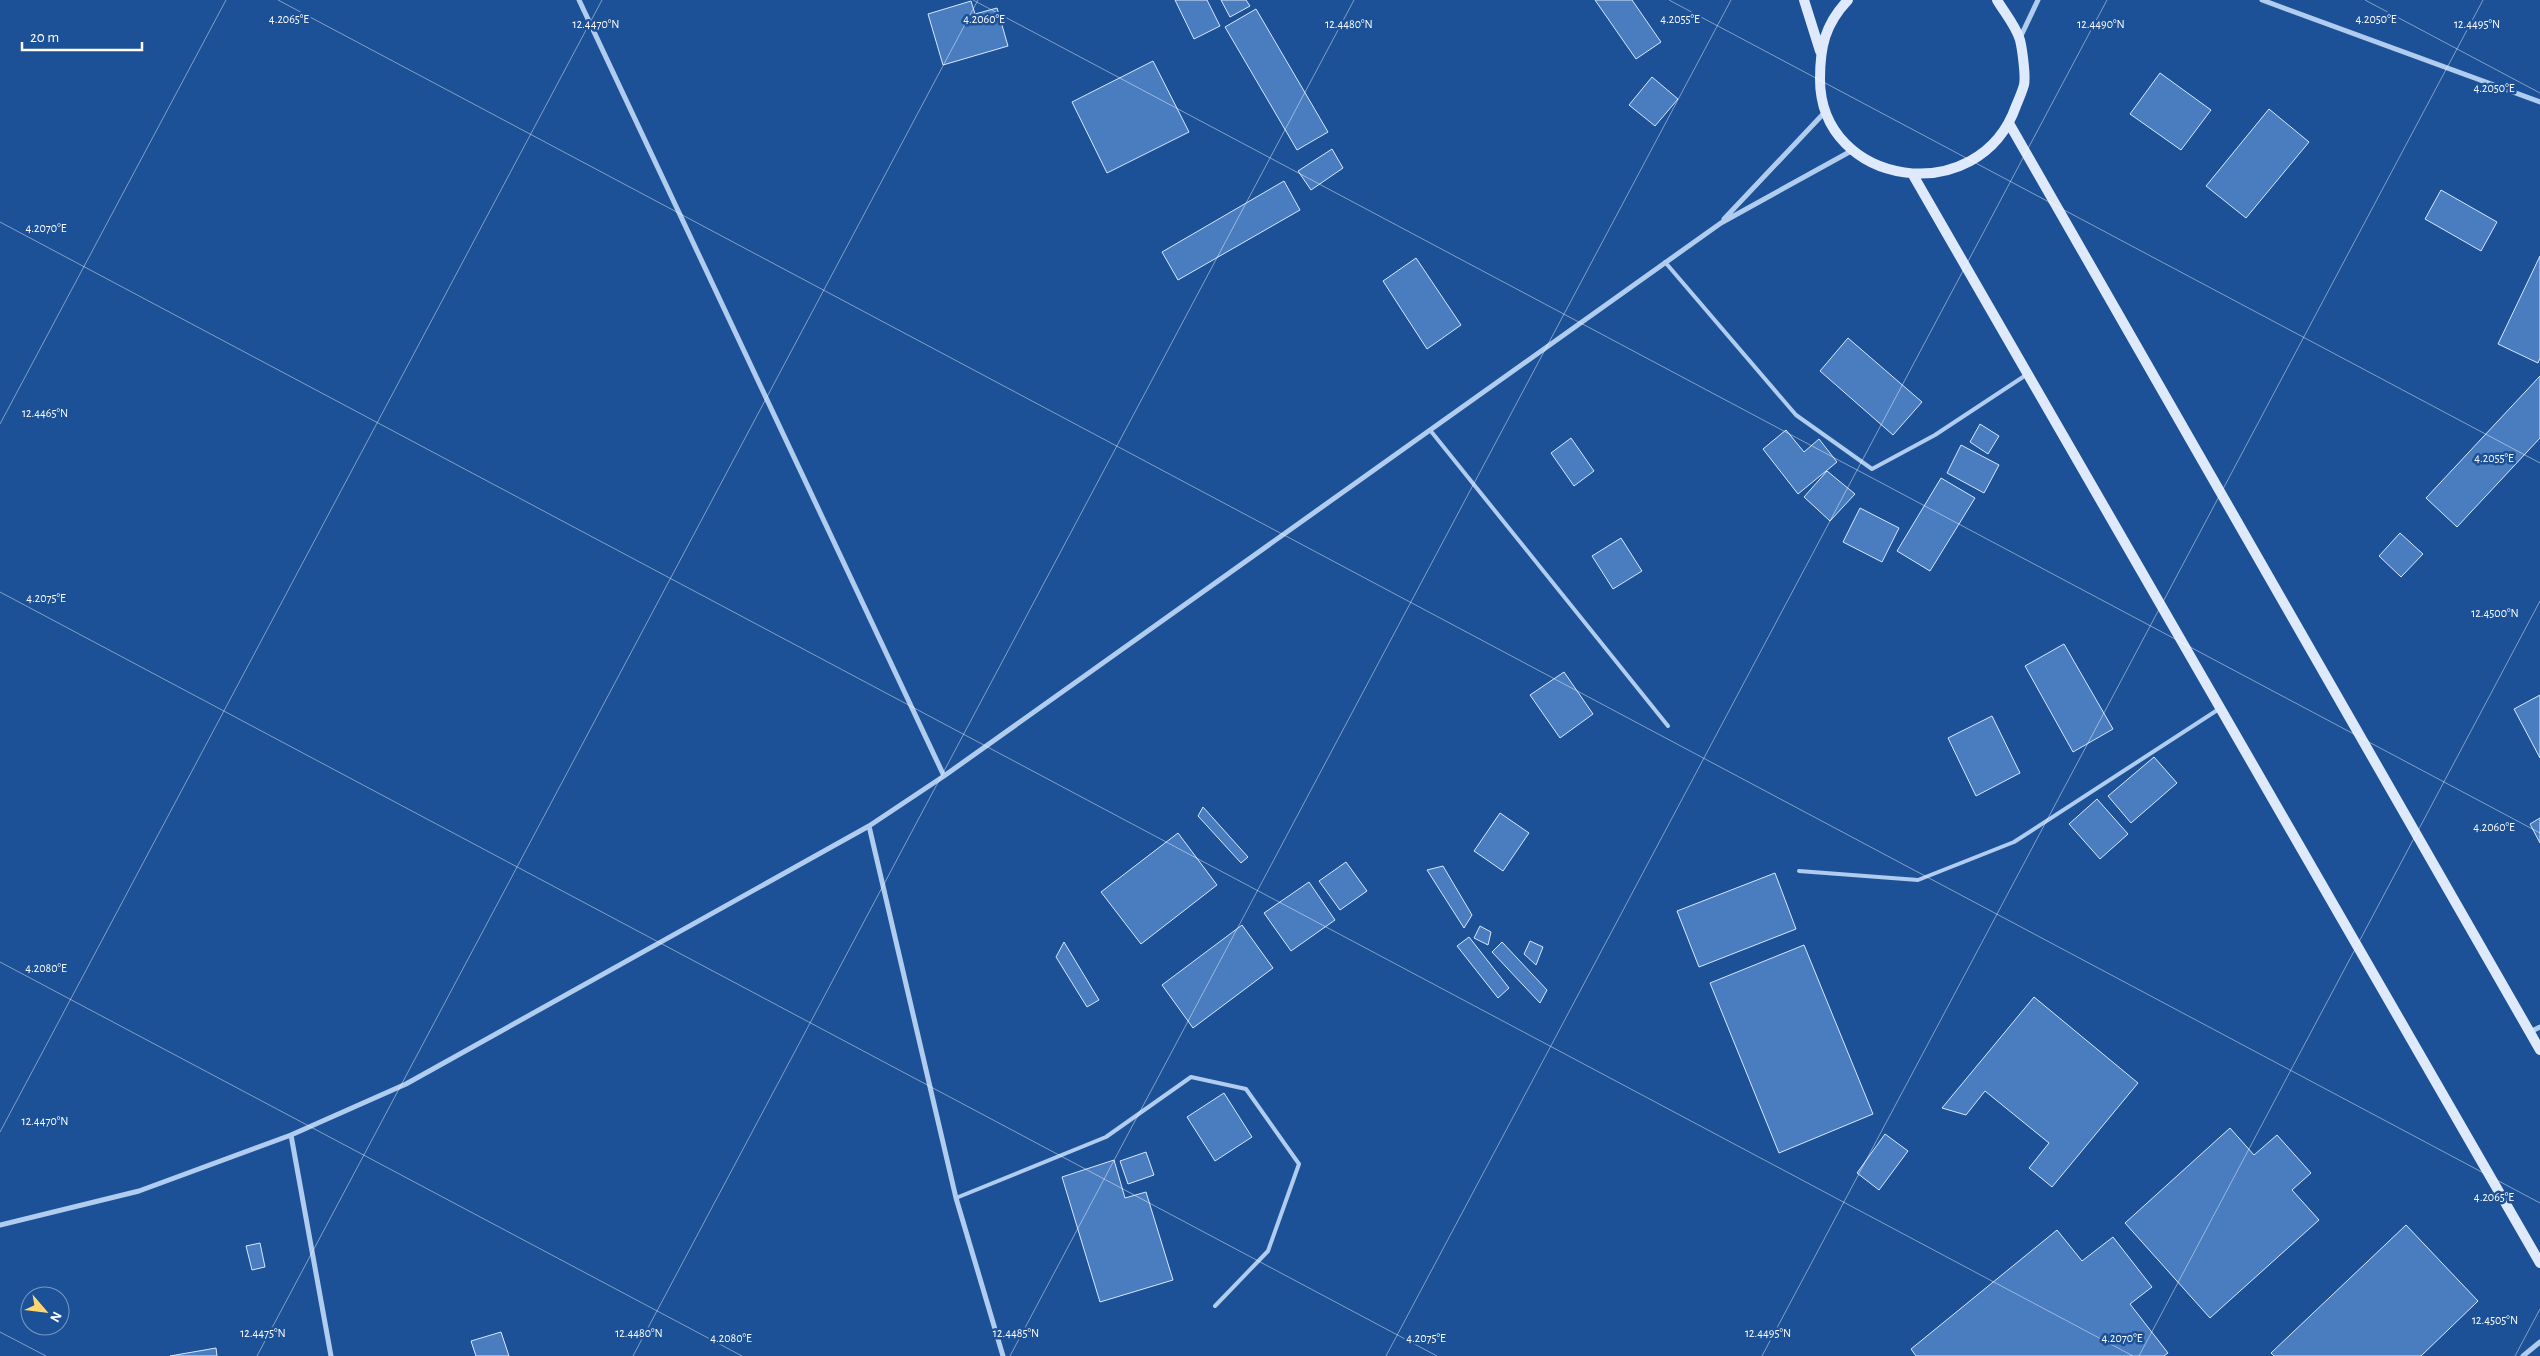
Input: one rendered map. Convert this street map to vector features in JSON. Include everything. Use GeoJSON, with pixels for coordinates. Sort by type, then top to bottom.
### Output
{"type":"FeatureCollection","features":[{"type":"Feature","properties":{"kind":"main road"},"geometry":{"type":"LineString","coordinates":[[1804,0],[1820,51],[1820,93],[1825,112],[1836,131],[1853,150],[1870,162],[1913,175],[1942,173],[1969,164],[1992,147],[2010,125],[2025,83],[2020,38],[1997,0]]}},
{"type":"Feature","properties":{"kind":"main road"},"geometry":{"type":"LineString","coordinates":[[1820,51],[1836,12],[1848,0]]}},
{"type":"Feature","properties":{"kind":"main road"},"geometry":{"type":"LineString","coordinates":[[2010,125],[2540,1050]]}},
{"type":"Feature","properties":{"kind":"main road"},"geometry":{"type":"LineString","coordinates":[[1913,175],[2540,1262]]}},
{"type":"Feature","properties":{"kind":"street"},"geometry":{"type":"LineString","coordinates":[[579,0],[944,776]]}},
{"type":"Feature","properties":{"kind":"street"},"geometry":{"type":"LineString","coordinates":[[2020,38],[2038,0]]}},
{"type":"Feature","properties":{"kind":"street"},"geometry":{"type":"LineString","coordinates":[[2262,0],[2540,102]]}},
{"type":"Feature","properties":{"kind":"street"},"geometry":{"type":"LineString","coordinates":[[1721,223],[1825,112]]}},
{"type":"Feature","properties":{"kind":"street"},"geometry":{"type":"LineString","coordinates":[[0,1225],[139,1191],[290,1135],[406,1084],[869,826],[944,776],[1721,223],[1853,150]]}},
{"type":"Feature","properties":{"kind":"street"},"geometry":{"type":"LineString","coordinates":[[869,826],[956,1198],[1003,1356]]}},
{"type":"Feature","properties":{"kind":"street"},"geometry":{"type":"LineString","coordinates":[[2530,1032],[2540,1027]]}},
{"type":"Feature","properties":{"kind":"street"},"geometry":{"type":"LineString","coordinates":[[290,1135],[331,1356]]}},
{"type":"Feature","properties":{"kind":"street"},"geometry":{"type":"LineString","coordinates":[[2523,1356],[2540,1342]]}},
{"type":"Feature","properties":{"kind":"lane"},"geometry":{"type":"LineString","coordinates":[[1665,262],[1796,415],[1872,470],[1935,435],[2028,374]]}},
{"type":"Feature","properties":{"kind":"lane"},"geometry":{"type":"LineString","coordinates":[[1430,430],[1668,726]]}},
{"type":"Feature","properties":{"kind":"lane"},"geometry":{"type":"LineString","coordinates":[[1799,871],[1918,880],[2014,842],[2220,708]]}},
{"type":"Feature","properties":{"kind":"lane"},"geometry":{"type":"LineString","coordinates":[[956,1198],[1106,1137],[1191,1077],[1246,1089],[1298,1164],[1268,1251],[1215,1306]]}},
{"type":"Feature","properties":{"kind":"building"},"geometry":{"type":"Polygon","coordinates":[[[1175,0],[1207,0],[1220,26],[1194,39],[1175,0]]]}},
{"type":"Feature","properties":{"kind":"building"},"geometry":{"type":"Polygon","coordinates":[[[1221,0],[1246,0],[1250,6],[1230,17],[1221,0]]]}},
{"type":"Feature","properties":{"kind":"building"},"geometry":{"type":"Polygon","coordinates":[[[1595,0],[1632,0],[1661,42],[1636,59],[1595,0]]]}},
{"type":"Feature","properties":{"kind":"building"},"geometry":{"type":"Polygon","coordinates":[[[971,1],[975,14],[997,8],[1008,46],[943,65],[928,14],[971,1]]]}},
{"type":"Feature","properties":{"kind":"building"},"geometry":{"type":"Polygon","coordinates":[[[1256,9],[1328,132],[1297,150],[1225,27],[1256,9]]]}},
{"type":"Feature","properties":{"kind":"building"},"geometry":{"type":"Polygon","coordinates":[[[1153,61],[1189,132],[1107,173],[1072,102],[1153,61]]]}},
{"type":"Feature","properties":{"kind":"building"},"geometry":{"type":"Polygon","coordinates":[[[2160,73],[2211,110],[2181,150],[2130,114],[2160,73]]]}},
{"type":"Feature","properties":{"kind":"building"},"geometry":{"type":"Polygon","coordinates":[[[1652,77],[1678,99],[1655,126],[1629,105],[1652,77]]]}},
{"type":"Feature","properties":{"kind":"building"},"geometry":{"type":"Polygon","coordinates":[[[2269,109],[2309,142],[2246,218],[2206,186],[2269,109]]]}},
{"type":"Feature","properties":{"kind":"building"},"geometry":{"type":"Polygon","coordinates":[[[1332,149],[1343,168],[1311,190],[1298,171],[1332,149]]]}},
{"type":"Feature","properties":{"kind":"building"},"geometry":{"type":"Polygon","coordinates":[[[1284,181],[1300,210],[1178,280],[1162,252],[1284,181]]]}},
{"type":"Feature","properties":{"kind":"building"},"geometry":{"type":"Polygon","coordinates":[[[2441,190],[2497,222],[2481,251],[2425,219],[2441,190]]]}},
{"type":"Feature","properties":{"kind":"building"},"geometry":{"type":"Polygon","coordinates":[[[2540,256],[2540,358],[2538,363],[2498,344],[2540,256]]]}},
{"type":"Feature","properties":{"kind":"building"},"geometry":{"type":"Polygon","coordinates":[[[1416,258],[1461,325],[1427,349],[1383,281],[1416,258]]]}},
{"type":"Feature","properties":{"kind":"building"},"geometry":{"type":"Polygon","coordinates":[[[1848,338],[1922,402],[1893,435],[1820,371],[1848,338]]]}},
{"type":"Feature","properties":{"kind":"building"},"geometry":{"type":"Polygon","coordinates":[[[2540,376],[2540,438],[2457,527],[2426,498],[2540,376]]]}},
{"type":"Feature","properties":{"kind":"building"},"geometry":{"type":"Polygon","coordinates":[[[1980,424],[1999,436],[1988,454],[1970,442],[1980,424]]]}},
{"type":"Feature","properties":{"kind":"building"},"geometry":{"type":"Polygon","coordinates":[[[1786,430],[1804,452],[1819,439],[1837,462],[1798,494],[1763,449],[1786,430]]]}},
{"type":"Feature","properties":{"kind":"building"},"geometry":{"type":"Polygon","coordinates":[[[1571,438],[1594,471],[1574,486],[1551,453],[1571,438]]]}},
{"type":"Feature","properties":{"kind":"building"},"geometry":{"type":"Polygon","coordinates":[[[1961,445],[1999,465],[1984,493],[1947,473],[1961,445]]]}},
{"type":"Feature","properties":{"kind":"building"},"geometry":{"type":"Polygon","coordinates":[[[1827,471],[1855,494],[1830,521],[1804,497],[1827,471]]]}},
{"type":"Feature","properties":{"kind":"building"},"geometry":{"type":"Polygon","coordinates":[[[1941,478],[1975,498],[1930,571],[1897,551],[1941,478]]]}},
{"type":"Feature","properties":{"kind":"building"},"geometry":{"type":"Polygon","coordinates":[[[1860,508],[1899,528],[1882,562],[1843,542],[1860,508]]]}},
{"type":"Feature","properties":{"kind":"building"},"geometry":{"type":"Polygon","coordinates":[[[2400,533],[2423,554],[2401,577],[2379,556],[2400,533]]]}},
{"type":"Feature","properties":{"kind":"building"},"geometry":{"type":"Polygon","coordinates":[[[1621,538],[1642,571],[1613,589],[1592,556],[1621,538]]]}},
{"type":"Feature","properties":{"kind":"building"},"geometry":{"type":"Polygon","coordinates":[[[2064,644],[2113,729],[2073,752],[2025,666],[2064,644]]]}},
{"type":"Feature","properties":{"kind":"building"},"geometry":{"type":"Polygon","coordinates":[[[1564,672],[1593,714],[1560,738],[1530,695],[1564,672]]]}},
{"type":"Feature","properties":{"kind":"building"},"geometry":{"type":"Polygon","coordinates":[[[2540,695],[2540,758],[2514,709],[2540,695]]]}},
{"type":"Feature","properties":{"kind":"building"},"geometry":{"type":"Polygon","coordinates":[[[1992,716],[2020,773],[1976,796],[1948,738],[1992,716]]]}},
{"type":"Feature","properties":{"kind":"building"},"geometry":{"type":"Polygon","coordinates":[[[2154,757],[2177,783],[2131,823],[2108,796],[2154,757]]]}},
{"type":"Feature","properties":{"kind":"building"},"geometry":{"type":"Polygon","coordinates":[[[2097,799],[2128,834],[2100,859],[2069,824],[2097,799]]]}},
{"type":"Feature","properties":{"kind":"building"},"geometry":{"type":"Polygon","coordinates":[[[1203,807],[1248,857],[1241,863],[1198,816],[1203,807]]]}},
{"type":"Feature","properties":{"kind":"building"},"geometry":{"type":"Polygon","coordinates":[[[1500,813],[1529,833],[1503,871],[1474,851],[1500,813]]]}},
{"type":"Feature","properties":{"kind":"building"},"geometry":{"type":"Polygon","coordinates":[[[2540,818],[2540,843],[2530,824],[2540,818]]]}},
{"type":"Feature","properties":{"kind":"building"},"geometry":{"type":"Polygon","coordinates":[[[1178,833],[1217,885],[1141,944],[1101,892],[1178,833]]]}},
{"type":"Feature","properties":{"kind":"building"},"geometry":{"type":"Polygon","coordinates":[[[1346,862],[1367,891],[1340,910],[1319,881],[1346,862]]]}},
{"type":"Feature","properties":{"kind":"building"},"geometry":{"type":"Polygon","coordinates":[[[1443,866],[1472,915],[1464,928],[1427,870],[1443,866]]]}},
{"type":"Feature","properties":{"kind":"building"},"geometry":{"type":"Polygon","coordinates":[[[1775,873],[1796,929],[1699,967],[1677,911],[1775,873]]]}},
{"type":"Feature","properties":{"kind":"building"},"geometry":{"type":"Polygon","coordinates":[[[1309,882],[1335,920],[1291,951],[1264,913],[1309,882]]]}},
{"type":"Feature","properties":{"kind":"building"},"geometry":{"type":"Polygon","coordinates":[[[1242,925],[1273,968],[1193,1028],[1162,985],[1242,925]]]}},
{"type":"Feature","properties":{"kind":"building"},"geometry":{"type":"Polygon","coordinates":[[[1480,926],[1491,932],[1488,945],[1474,938],[1480,926]]]}},
{"type":"Feature","properties":{"kind":"building"},"geometry":{"type":"Polygon","coordinates":[[[1469,937],[1509,988],[1498,998],[1457,946],[1469,937]]]}},
{"type":"Feature","properties":{"kind":"building"},"geometry":{"type":"Polygon","coordinates":[[[1530,941],[1543,947],[1536,965],[1524,954],[1530,941]]]}},
{"type":"Feature","properties":{"kind":"building"},"geometry":{"type":"Polygon","coordinates":[[[1064,942],[1099,1000],[1087,1007],[1056,957],[1064,942]]]}},
{"type":"Feature","properties":{"kind":"building"},"geometry":{"type":"Polygon","coordinates":[[[1502,942],[1547,990],[1540,1003],[1492,952],[1502,942]]]}},
{"type":"Feature","properties":{"kind":"building"},"geometry":{"type":"Polygon","coordinates":[[[1804,945],[1873,1114],[1779,1153],[1710,983],[1804,945]]]}},
{"type":"Feature","properties":{"kind":"building"},"geometry":{"type":"Polygon","coordinates":[[[2034,997],[2138,1083],[2052,1187],[2029,1168],[2049,1143],[1985,1091],[1966,1115],[1942,1108],[2034,997]]]}},
{"type":"Feature","properties":{"kind":"building"},"geometry":{"type":"Polygon","coordinates":[[[1224,1093],[1252,1137],[1215,1161],[1187,1117],[1224,1093]]]}},
{"type":"Feature","properties":{"kind":"building"},"geometry":{"type":"Polygon","coordinates":[[[2230,1128],[2254,1155],[2277,1135],[2311,1173],[2292,1190],[2319,1220],[2210,1318],[2125,1223],[2230,1128]]]}},
{"type":"Feature","properties":{"kind":"building"},"geometry":{"type":"Polygon","coordinates":[[[1885,1134],[1908,1151],[1879,1190],[1857,1173],[1885,1134]]]}},
{"type":"Feature","properties":{"kind":"building"},"geometry":{"type":"Polygon","coordinates":[[[1146,1152],[1154,1175],[1128,1184],[1120,1161],[1146,1152]]]}},
{"type":"Feature","properties":{"kind":"building"},"geometry":{"type":"Polygon","coordinates":[[[1114,1160],[1125,1198],[1146,1192],[1173,1280],[1100,1302],[1062,1177],[1114,1160]]]}},
{"type":"Feature","properties":{"kind":"building"},"geometry":{"type":"Polygon","coordinates":[[[2406,1225],[2478,1301],[2421,1356],[2274,1356],[2271,1353],[2406,1225]]]}},
{"type":"Feature","properties":{"kind":"building"},"geometry":{"type":"Polygon","coordinates":[[[2057,1230],[2082,1261],[2113,1237],[2152,1287],[2130,1304],[2168,1353],[2164,1356],[1916,1356],[1911,1349],[2057,1230]]]}},
{"type":"Feature","properties":{"kind":"building"},"geometry":{"type":"Polygon","coordinates":[[[260,1243],[265,1267],[252,1270],[246,1246],[260,1243]]]}},
{"type":"Feature","properties":{"kind":"building"},"geometry":{"type":"Polygon","coordinates":[[[501,1332],[509,1356],[476,1356],[471,1341],[501,1332]]]}},
{"type":"Feature","properties":{"kind":"building"},"geometry":{"type":"Polygon","coordinates":[[[216,1348],[217,1356],[170,1356],[216,1348]]]}}]}
